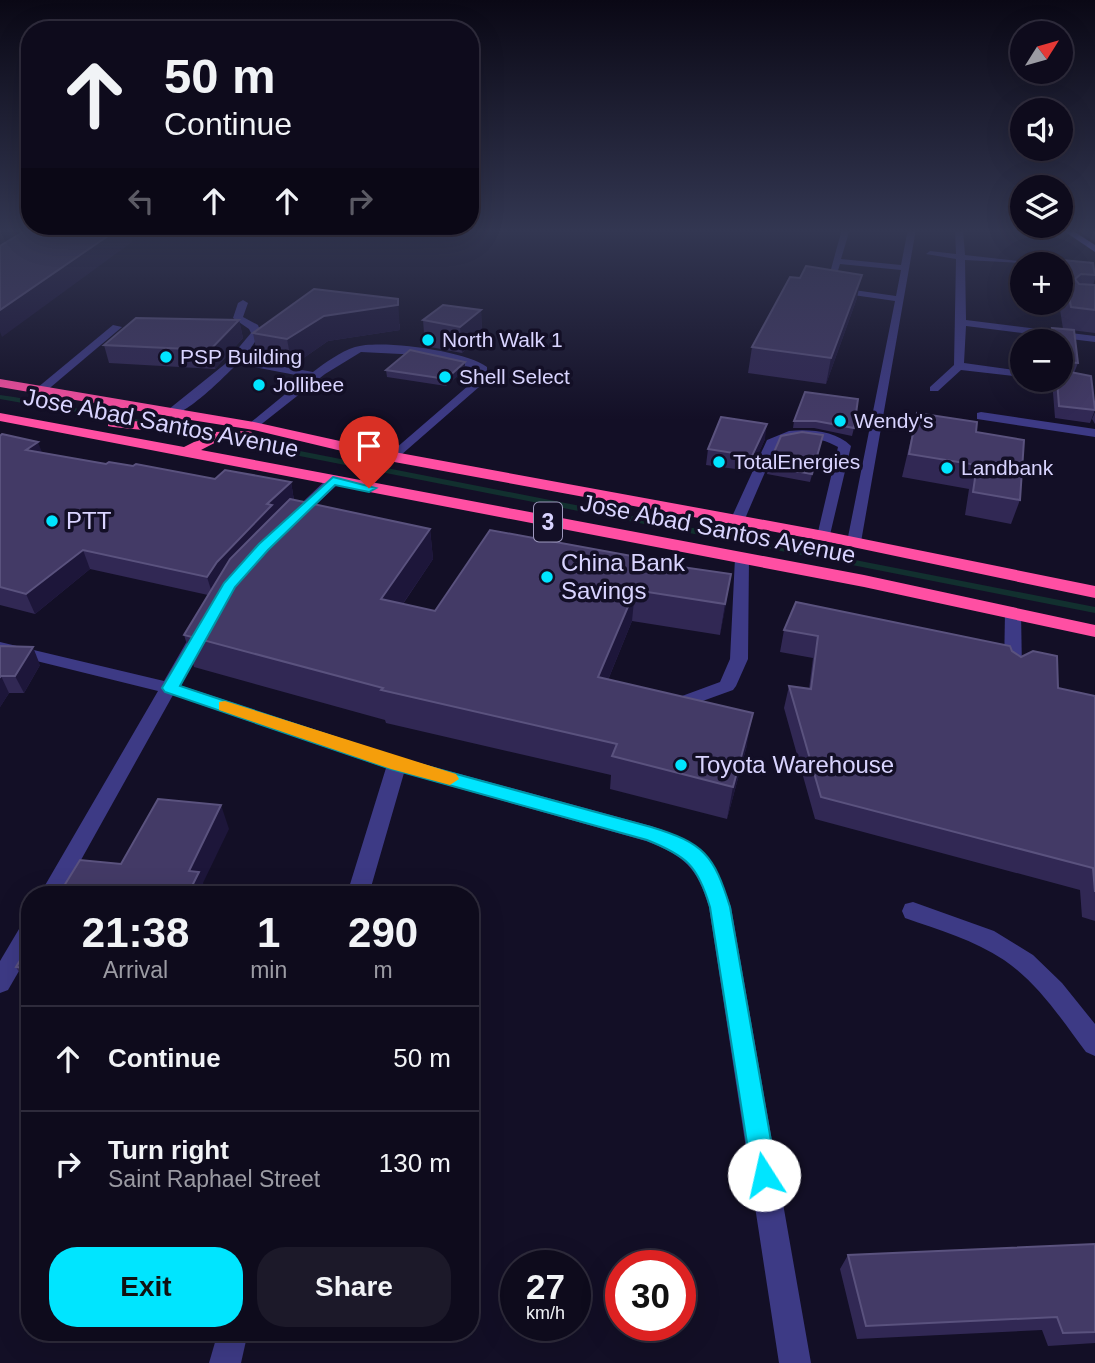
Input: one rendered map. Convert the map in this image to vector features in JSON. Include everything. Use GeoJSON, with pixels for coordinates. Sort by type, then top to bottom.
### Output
{"type":"FeatureCollection","features":[{"type":"Feature","properties":{"kind":"highway","name":"Jose Abad Santos Avenue"},"geometry":{"type":"LineString","coordinates":[[0,383],[293,433],[393,458],[824,536],[1095,592]]}},
{"type":"Feature","properties":{"kind":"highway"},"geometry":{"type":"LineString","coordinates":[[45,425],[93,420],[156,428],[171,425],[191,414]]}},
{"type":"Feature","properties":{"kind":"highway","name":"Jose Abad Santos Avenue"},"geometry":{"type":"LineString","coordinates":[[0,416],[742,558],[1095,631]]}},
{"type":"Feature","properties":{"kind":"highway"},"geometry":{"type":"LineString","coordinates":[[186,452],[211,438],[227,433],[278,440],[293,433]]}},
{"type":"Feature","properties":{"kind":"street"},"geometry":{"type":"LineString","coordinates":[[854,293],[900,299]]}},
{"type":"Feature","properties":{"kind":"street"},"geometry":{"type":"LineString","coordinates":[[854,542],[888,376],[901,293]]}},
{"type":"Feature","properties":{"kind":"street"},"geometry":{"type":"LineString","coordinates":[[934,389],[959,366],[961,293]]}},
{"type":"Feature","properties":{"kind":"street"},"geometry":{"type":"LineString","coordinates":[[173,412],[220,377],[244,352],[256,333],[254,327],[238,318],[243,303]]}},
{"type":"Feature","properties":{"kind":"street"},"geometry":{"type":"LineString","coordinates":[[961,322],[1095,339]]}},
{"type":"Feature","properties":{"kind":"street"},"geometry":{"type":"LineString","coordinates":[[41,390],[117,327]]}},
{"type":"Feature","properties":{"kind":"street"},"geometry":{"type":"LineString","coordinates":[[269,342],[248,356],[248,363],[317,376]]}},
{"type":"Feature","properties":{"kind":"street"},"geometry":{"type":"LineString","coordinates":[[254,426],[317,376],[363,348],[448,356],[482,367],[481,380],[393,458]]}},
{"type":"Feature","properties":{"kind":"street"},"geometry":{"type":"LineString","coordinates":[[959,366],[1010,372]]}},
{"type":"Feature","properties":{"kind":"street"},"geometry":{"type":"LineString","coordinates":[[981,416],[1095,433]]}},
{"type":"Feature","properties":{"kind":"street"},"geometry":{"type":"LineString","coordinates":[[737,521],[773,440],[783,435],[839,441],[845,446],[824,536]]}},
{"type":"Feature","properties":{"kind":"street"},"geometry":{"type":"LineString","coordinates":[[843,451],[870,455]]}},
{"type":"Feature","properties":{"kind":"street"},"geometry":{"type":"LineString","coordinates":[[284,528],[333,481]]}},
{"type":"Feature","properties":{"kind":"street"},"geometry":{"type":"LineString","coordinates":[[666,708],[727,686],[739,659],[742,558]]}},
{"type":"Feature","properties":{"kind":"street"},"geometry":{"type":"LineString","coordinates":[[1013,612],[1013,671]]}},
{"type":"Feature","properties":{"kind":"street"},"geometry":{"type":"LineString","coordinates":[[56,886],[209,615]]}},
{"type":"Feature","properties":{"kind":"street"},"geometry":{"type":"LineString","coordinates":[[0,647],[170,688],[397,765],[651,834],[685,847],[709,872],[720,907],[795,1363]]}},
{"type":"Feature","properties":{"kind":"street"},"geometry":{"type":"LineString","coordinates":[[360,886],[397,765]]}},
{"type":"Feature","properties":{"kind":"street"},"geometry":{"type":"LineString","coordinates":[[913,911],[986,939],[1024,960],[1055,992],[1095,1044]]}},
{"type":"Feature","properties":{"kind":"street"},"geometry":{"type":"LineString","coordinates":[[0,982],[21,946]]}},
{"type":"Feature","properties":{"kind":"street"},"geometry":{"type":"LineString","coordinates":[[225,1363],[231,1341]]}},
{"type":"Feature","properties":{"kind":"green space"},"geometry":{"type":"Polygon","coordinates":[[[0,395],[157,423],[153,426],[0,399],[0,395]]]}},
{"type":"Feature","properties":{"kind":"green space"},"geometry":{"type":"Polygon","coordinates":[[[229,437],[1095,607],[1095,613],[224,441],[229,437]]]}},
{"type":"Feature","properties":{"kind":"building"},"geometry":{"type":"Polygon","coordinates":[[[0,293],[25,293],[0,310],[0,293]]]}},
{"type":"Feature","properties":{"kind":"building"},"geometry":{"type":"Polygon","coordinates":[[[309,293],[344,293],[398,299],[398,305],[324,316],[287,339],[253,333],[309,293]]]}},
{"type":"Feature","properties":{"kind":"building"},"geometry":{"type":"Polygon","coordinates":[[[782,293],[855,293],[831,358],[752,347],[782,293]]]}},
{"type":"Feature","properties":{"kind":"building"},"geometry":{"type":"Polygon","coordinates":[[[1073,293],[1095,293],[1095,310],[1073,307],[1073,293]]]}},
{"type":"Feature","properties":{"kind":"building"},"geometry":{"type":"Polygon","coordinates":[[[443,305],[481,310],[460,327],[423,320],[443,305]]]}},
{"type":"Feature","properties":{"kind":"building"},"geometry":{"type":"Polygon","coordinates":[[[136,318],[239,320],[210,350],[104,345],[136,318]]]}},
{"type":"Feature","properties":{"kind":"building"},"geometry":{"type":"Polygon","coordinates":[[[1073,330],[1074,330],[1078,363],[1073,363],[1073,330]]]}},
{"type":"Feature","properties":{"kind":"building"},"geometry":{"type":"Polygon","coordinates":[[[410,350],[465,362],[446,379],[386,370],[410,350]]]}},
{"type":"Feature","properties":{"kind":"building"},"geometry":{"type":"Polygon","coordinates":[[[1073,373],[1091,376],[1095,410],[1059,406],[1058,392],[1073,392],[1073,373]]]}},
{"type":"Feature","properties":{"kind":"building"},"geometry":{"type":"Polygon","coordinates":[[[805,392],[858,399],[854,428],[816,421],[794,421],[805,392]]]}},
{"type":"Feature","properties":{"kind":"building"},"geometry":{"type":"Polygon","coordinates":[[[917,413],[977,422],[976,432],[1024,440],[1020,500],[973,492],[977,465],[909,454],[917,413]]]}},
{"type":"Feature","properties":{"kind":"building"},"geometry":{"type":"Polygon","coordinates":[[[721,417],[767,424],[752,456],[708,449],[721,417]]]}},
{"type":"Feature","properties":{"kind":"building"},"geometry":{"type":"Polygon","coordinates":[[[802,432],[823,435],[812,474],[768,466],[781,436],[802,432]]]}},
{"type":"Feature","properties":{"kind":"building"},"geometry":{"type":"Polygon","coordinates":[[[2,434],[38,442],[26,450],[106,464],[136,464],[215,479],[225,470],[291,482],[267,504],[272,505],[217,562],[207,577],[83,550],[26,594],[0,587],[2,434]]]}},
{"type":"Feature","properties":{"kind":"building"},"geometry":{"type":"Polygon","coordinates":[[[290,499],[430,529],[381,599],[435,611],[490,530],[648,559],[647,562],[731,574],[725,604],[635,590],[598,677],[753,713],[733,787],[612,756],[617,744],[381,690],[383,688],[184,635],[230,559],[290,499]]]}},
{"type":"Feature","properties":{"kind":"building"},"geometry":{"type":"Polygon","coordinates":[[[796,602],[1010,646],[1012,651],[1021,657],[1033,651],[1057,656],[1058,688],[1095,696],[1095,892],[1093,868],[821,797],[789,686],[811,689],[818,636],[784,630],[796,602]]]}},
{"type":"Feature","properties":{"kind":"building"},"geometry":{"type":"Polygon","coordinates":[[[0,646],[33,647],[15,676],[0,677],[0,646]]]}},
{"type":"Feature","properties":{"kind":"building"},"geometry":{"type":"Polygon","coordinates":[[[158,799],[221,805],[189,871],[199,872],[192,886],[64,886],[80,860],[121,864],[158,799]]]}},
{"type":"Feature","properties":{"kind":"building"},"geometry":{"type":"Polygon","coordinates":[[[1095,1244],[1095,1332],[1063,1333],[1057,1317],[866,1326],[848,1255],[1095,1244]]]}},
{"type":"Feature","properties":{"kind":"slow traffic"},"geometry":{"type":"LineString","coordinates":[[225,706],[397,765],[450,779]]}},
{"type":"Feature","properties":{"kind":"place","name":"North Walk 1"},"geometry":{"type":"Point","coordinates":[428,340]}},
{"type":"Feature","properties":{"kind":"place","name":"PSP Building"},"geometry":{"type":"Point","coordinates":[166,357]}},
{"type":"Feature","properties":{"kind":"place","name":"Shell Select"},"geometry":{"type":"Point","coordinates":[445,377]}},
{"type":"Feature","properties":{"kind":"place","name":"Jollibee"},"geometry":{"type":"Point","coordinates":[259,385]}},
{"type":"Feature","properties":{"kind":"place","name":"Wendy's"},"geometry":{"type":"Point","coordinates":[840,421]}},
{"type":"Feature","properties":{"kind":"place","name":"TotalEnergies"},"geometry":{"type":"Point","coordinates":[719,462]}},
{"type":"Feature","properties":{"kind":"place","name":"Landbank"},"geometry":{"type":"Point","coordinates":[947,468]}},
{"type":"Feature","properties":{"kind":"place","name":"PTT"},"geometry":{"type":"Point","coordinates":[52,521]}},
{"type":"Feature","properties":{"kind":"place","name":"China Bank Savings"},"geometry":{"type":"Point","coordinates":[547,577]}},
{"type":"Feature","properties":{"kind":"place","name":"Toyota Warehouse"},"geometry":{"type":"Point","coordinates":[681,765]}},
{"type":"Feature","properties":{"kind":"route"},"geometry":{"type":"LineString","coordinates":[[369,488],[333,481],[264,547],[229,586],[209,615],[170,688],[397,765],[651,834],[685,847],[709,872],[720,907],[764,1175]]}}]}
